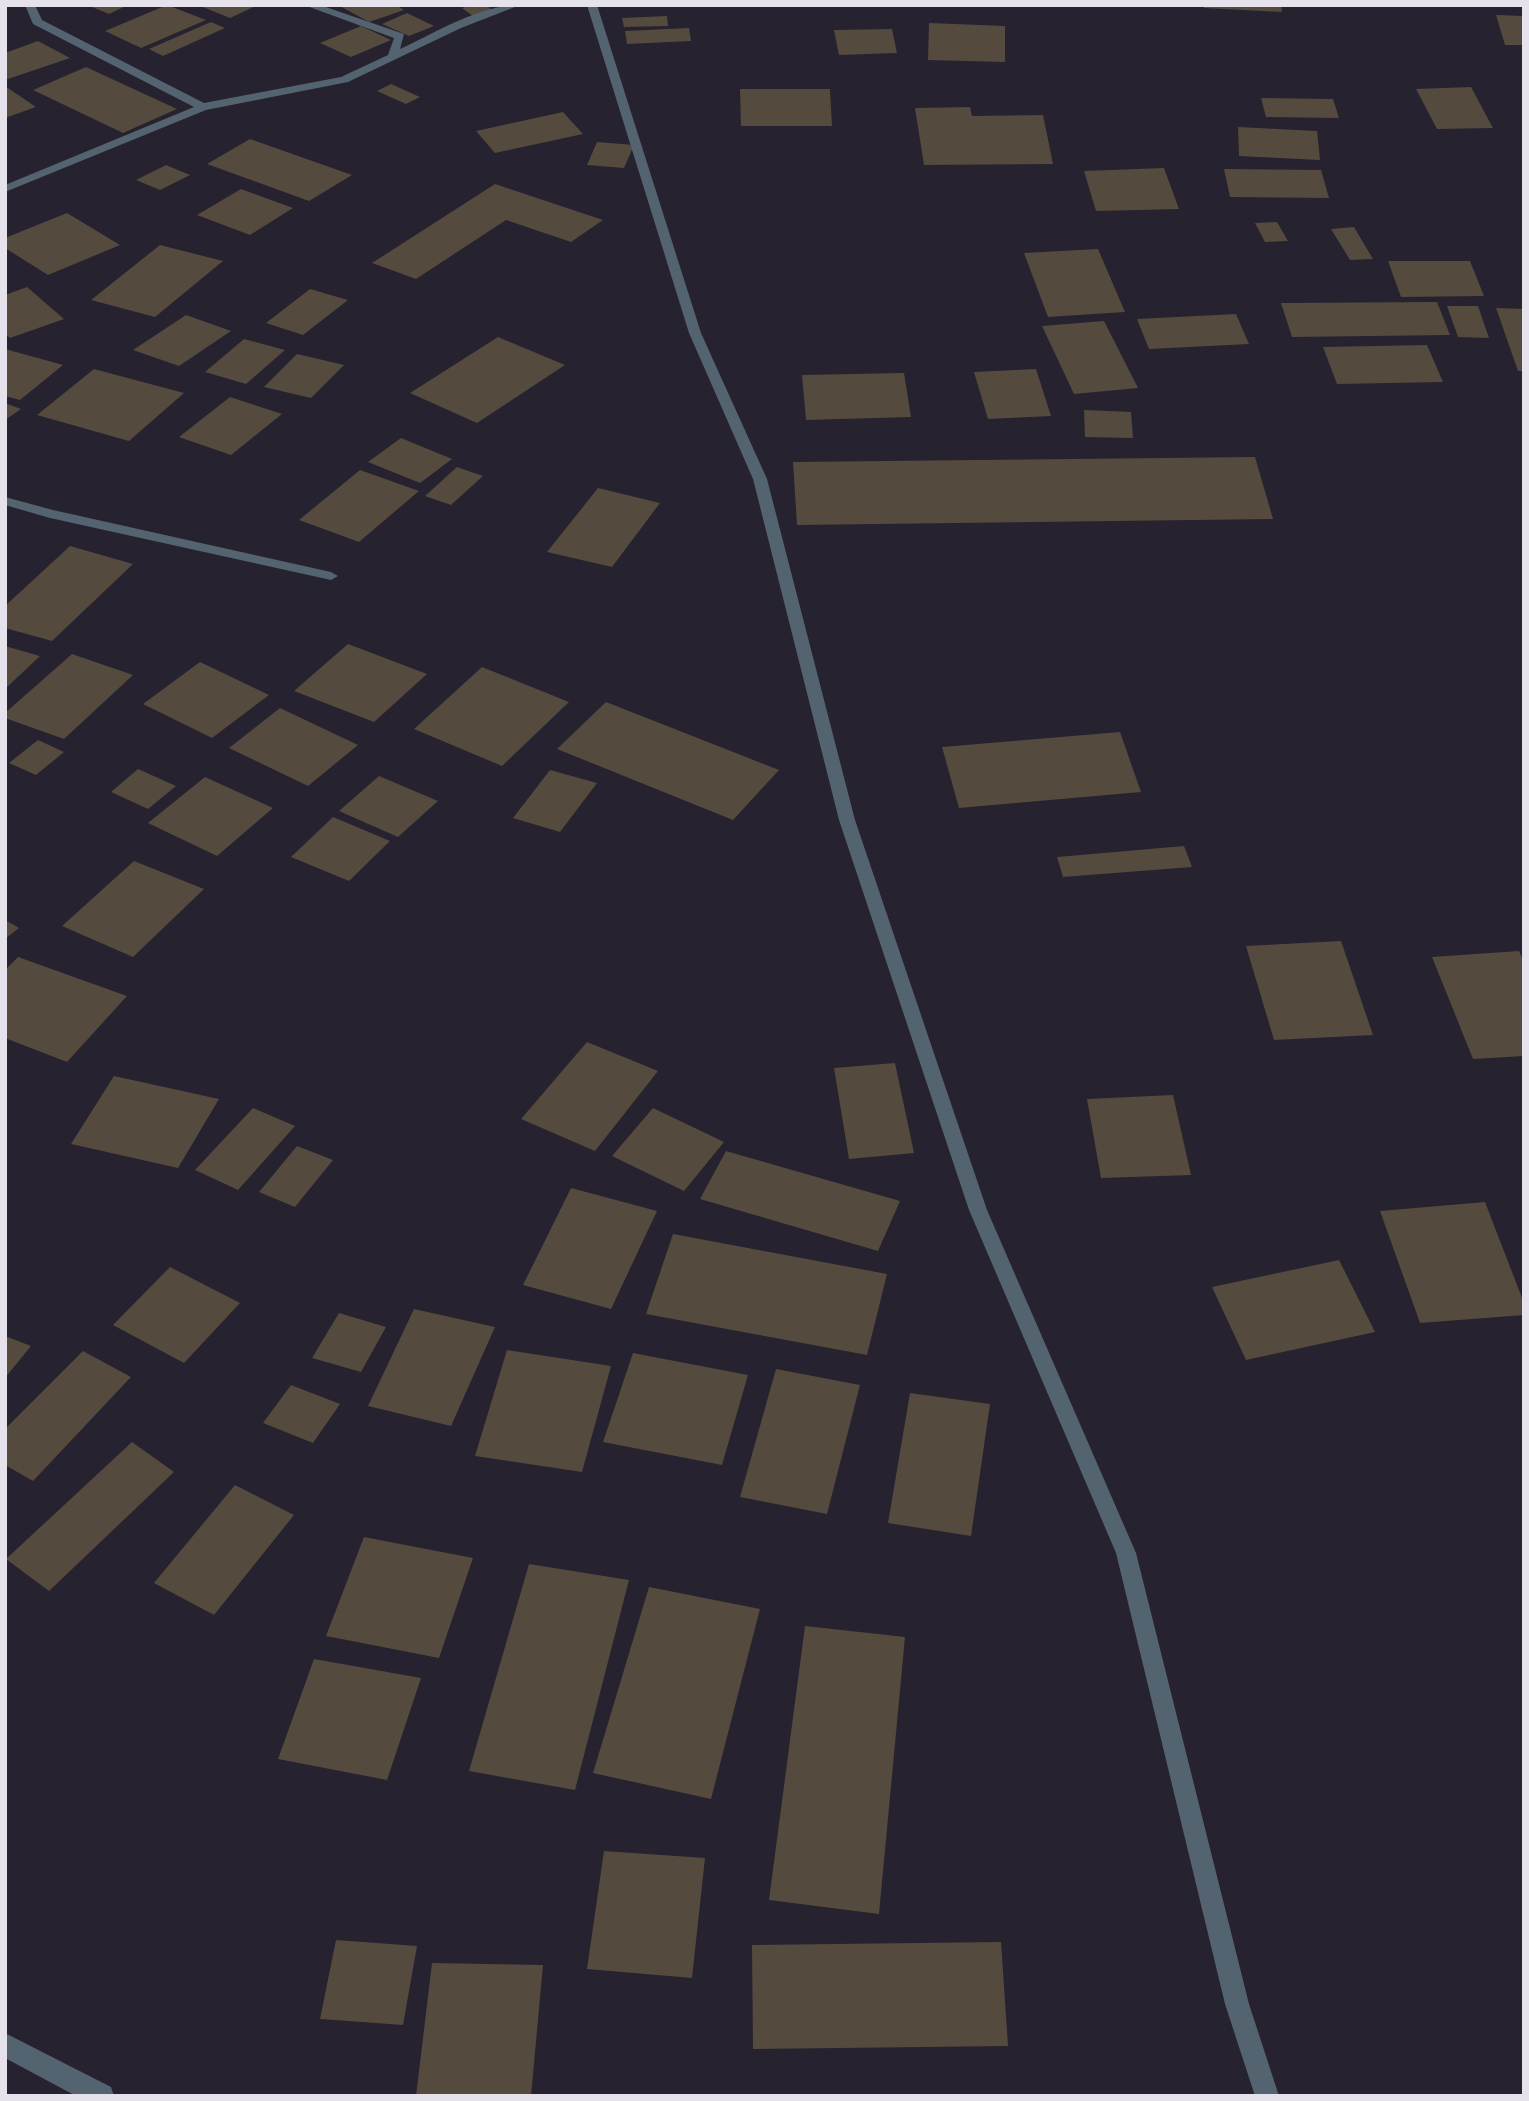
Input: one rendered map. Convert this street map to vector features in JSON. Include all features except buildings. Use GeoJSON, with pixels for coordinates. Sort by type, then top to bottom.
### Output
{"type":"FeatureCollection","features":[{"type":"Feature","properties":{"kind":"street"},"geometry":{"type":"LineString","coordinates":[[30,5],[37,22],[203,107]]}},
{"type":"Feature","properties":{"kind":"street"},"geometry":{"type":"LineString","coordinates":[[309,5],[400,36],[393,54]]}},
{"type":"Feature","properties":{"kind":"street"},"geometry":{"type":"LineString","coordinates":[[5,189],[203,107],[344,80],[393,54],[457,26],[515,5]]}},
{"type":"Feature","properties":{"kind":"street"},"geometry":{"type":"LineString","coordinates":[[592,5],[695,333],[760,479],[847,820],[978,1210],[1126,1553],[1237,2004],[1267,2096]]}},
{"type":"Feature","properties":{"kind":"street"},"geometry":{"type":"LineString","coordinates":[[5,501],[50,514],[331,576]]}},
{"type":"Feature","properties":{"kind":"street"},"geometry":{"type":"LineString","coordinates":[[5,2045],[102,2096]]}}]}
